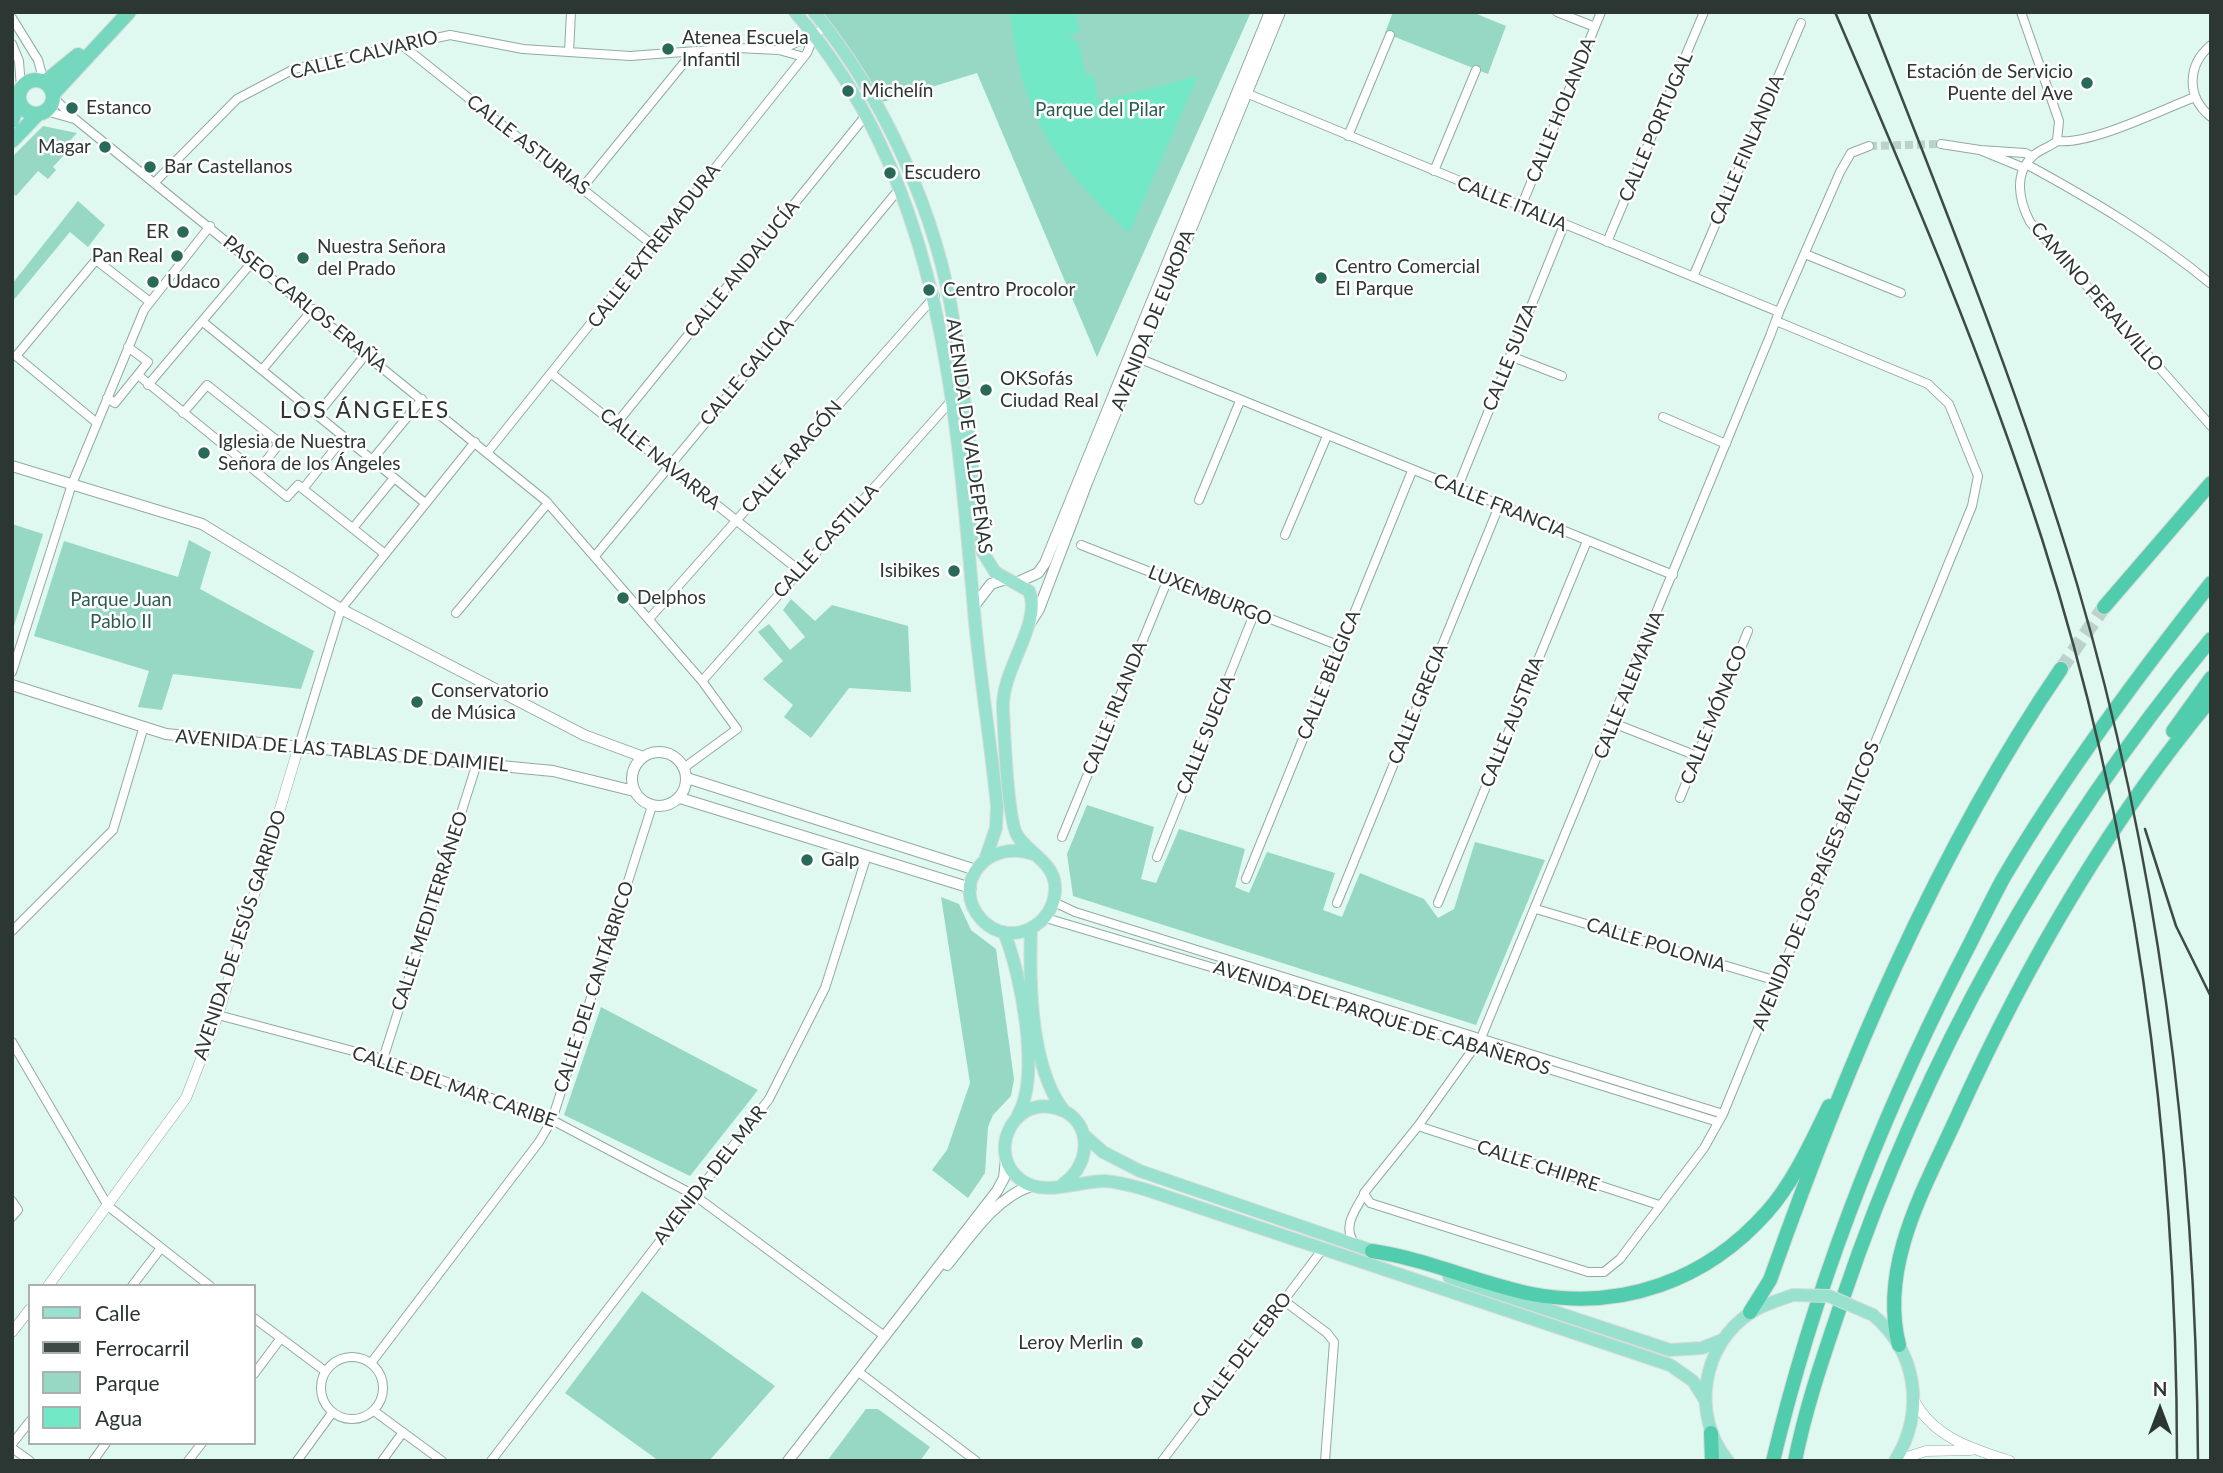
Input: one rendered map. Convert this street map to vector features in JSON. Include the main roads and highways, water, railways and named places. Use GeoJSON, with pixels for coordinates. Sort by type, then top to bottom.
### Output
{"type":"FeatureCollection","features":[{"type":"Feature","properties":{"kind":"highway"},"geometry":{"type":"LineString","coordinates":[[12,141],[42,113],[49,89],[116,12]]}},
{"type":"Feature","properties":{"kind":"highway"},"geometry":{"type":"LineString","coordinates":[[49,89],[129,12]]}},
{"type":"Feature","properties":{"kind":"highway"},"geometry":{"type":"LineString","coordinates":[[12,121],[20,94],[31,81],[49,89]]}},
{"type":"Feature","properties":{"kind":"highway"},"geometry":{"type":"LineString","coordinates":[[20,94],[25,111],[42,113]]}},
{"type":"Feature","properties":{"kind":"highway"},"geometry":{"type":"LineString","coordinates":[[2104,607],[2211,483]]}},
{"type":"Feature","properties":{"kind":"highway"},"geometry":{"type":"LineString","coordinates":[[1773,1461],[1789,1395],[1845,1219],[1876,1141],[1933,1017],[2004,878],[2125,694],[2211,583]]}},
{"type":"Feature","properties":{"kind":"highway"},"geometry":{"type":"LineString","coordinates":[[1795,1461],[1811,1399],[1886,1175],[1977,988],[2035,881],[2096,790],[2211,639]]}},
{"type":"Feature","properties":{"kind":"highway"},"geometry":{"type":"LineString","coordinates":[[1372,1251],[1413,1259],[1514,1289],[1561,1297],[1622,1296],[1653,1289],[1689,1274],[1733,1247],[1769,1210],[1824,1116],[1949,859],[2022,726],[2061,669]]}},
{"type":"Feature","properties":{"kind":"highway"},"geometry":{"type":"LineString","coordinates":[[1899,1345],[1893,1313],[1893,1293],[1904,1241],[1924,1189],[2034,957],[2110,826],[2211,678]]}},
{"type":"Feature","properties":{"kind":"highway"},"geometry":{"type":"LineString","coordinates":[[2092,860],[2185,730],[2211,699]]}},
{"type":"Feature","properties":{"kind":"highway"},"geometry":{"type":"LineString","coordinates":[[1750,1312],[1770,1280],[1880,1001]]}},
{"type":"Feature","properties":{"kind":"highway"},"geometry":{"type":"LineString","coordinates":[[1711,1433],[1712,1461]]}},
{"type":"Feature","properties":{"kind":"main road","name":"AVENIDA DE VALDEPEÑAS"},"geometry":{"type":"LineString","coordinates":[[795,12],[814,35],[867,114],[900,188],[935,296],[965,494],[974,606],[997,806],[996,828],[986,858]]}},
{"type":"Feature","properties":{"kind":"main road","name":"AVENIDA DE VALDEPEÑAS"},"geometry":{"type":"LineString","coordinates":[[814,12],[826,26],[876,104],[910,175],[934,238],[954,322],[982,551],[987,563],[1028,592],[1033,605],[1027,628],[1006,678],[1002,707],[1016,834],[1036,855]]}},
{"type":"Feature","properties":{"kind":"main road","name":"AVENIDA DE EUROPA"},"geometry":{"type":"LineString","coordinates":[[1027,628],[1039,609],[1242,92],[1270,12]]}},
{"type":"Feature","properties":{"kind":"main road","name":"AVENIDA DE EUROPA"},"geometry":{"type":"LineString","coordinates":[[974,606],[991,584],[1038,573],[1045,564],[1242,92],[1280,12]]}},
{"type":"Feature","properties":{"kind":"main road"},"geometry":{"type":"LineString","coordinates":[[12,466],[202,524],[341,608],[584,735],[643,757]]}},
{"type":"Feature","properties":{"kind":"main road","name":"AVENIDA DE LAS TABLAS DE DAIMIEL"},"geometry":{"type":"LineString","coordinates":[[12,685],[144,726],[190,737],[553,771],[634,791]]}},
{"type":"Feature","properties":{"kind":"main road"},"geometry":{"type":"LineString","coordinates":[[686,773],[680,798],[671,804],[652,806],[634,791],[632,772],[643,757],[654,752],[671,754],[686,773],[976,870]]}},
{"type":"Feature","properties":{"kind":"main road"},"geometry":{"type":"LineString","coordinates":[[680,798],[971,888]]}},
{"type":"Feature","properties":{"kind":"main road"},"geometry":{"type":"LineString","coordinates":[[1004,849],[1021,849],[1036,855],[1049,867],[1055,882],[1055,902],[1046,918],[1031,929],[1004,932],[993,928],[976,912],[971,888],[976,870],[986,858],[1004,849]]}},
{"type":"Feature","properties":{"kind":"main road"},"geometry":{"type":"LineString","coordinates":[[1031,929],[1030,960],[1044,1076],[1053,1096],[1084,1135],[1103,1152],[1140,1171],[1670,1350],[1702,1348],[1722,1340]]}},
{"type":"Feature","properties":{"kind":"main road"},"geometry":{"type":"LineString","coordinates":[[788,1461],[997,1191],[1004,1178],[1005,1137],[1027,1096],[1029,1070],[1017,973],[1004,932]]}},
{"type":"Feature","properties":{"kind":"main road"},"geometry":{"type":"LineString","coordinates":[[1016,1118],[1041,1107],[1065,1111]]}},
{"type":"Feature","properties":{"kind":"main road"},"geometry":{"type":"LineString","coordinates":[[1063,1184],[1073,1177],[1084,1158],[1084,1135]]}},
{"type":"Feature","properties":{"kind":"main road"},"geometry":{"type":"LineString","coordinates":[[1006,1159],[1020,1180],[1031,1186]]}},
{"type":"Feature","properties":{"kind":"main road"},"geometry":{"type":"LineString","coordinates":[[795,1461],[860,1373],[994,1209],[1020,1189],[1031,1186],[1123,1183],[1670,1365],[1693,1381],[1705,1400]]}},
{"type":"Feature","properties":{"kind":"main road"},"geometry":{"type":"LineString","coordinates":[[1728,1461],[1711,1433],[1705,1400],[1712,1363],[1722,1340],[1750,1312],[1793,1296],[1829,1296],[1873,1315],[1899,1345],[1907,1360],[1914,1400],[1909,1434],[1895,1461]]}},
{"type":"Feature","properties":{"kind":"water"},"geometry":{"type":"Polygon","coordinates":[[[1010,12],[1076,12],[1080,32],[1068,36],[1078,42],[1086,76],[1093,75],[1099,102],[1198,76],[1129,233],[1080,183],[1045,136],[1023,82],[1010,12]]]}},
{"type":"Feature","properties":{"kind":"tunnel"},"geometry":{"type":"LineString","coordinates":[[1869,146],[1941,144]]}},
{"type":"Feature","properties":{"kind":"tunnel"},"geometry":{"type":"LineString","coordinates":[[2061,669],[2104,607]]}},
{"type":"Feature","properties":{"kind":"railway"},"geometry":{"type":"LineString","coordinates":[[1835,12],[1945,273],[2020,472],[2075,651],[2103,765],[2126,879],[2145,995],[2159,1111],[2175,1344],[2177,1461]]}},
{"type":"Feature","properties":{"kind":"railway"},"geometry":{"type":"LineString","coordinates":[[1868,12],[1979,296],[2030,439],[2077,584],[2106,691],[2131,800],[2152,909],[2181,1129],[2196,1350],[2198,1461]]}},
{"type":"Feature","properties":{"kind":"railway"},"geometry":{"type":"LineString","coordinates":[[2145,829],[2176,926],[2211,997]]}},
{"type":"Feature","properties":{"kind":"place","name":"Atenea Escuela Infantil"},"geometry":{"type":"Point","coordinates":[668,49]}},
{"type":"Feature","properties":{"kind":"place","name":"Estación de Servicio Puente del Ave"},"geometry":{"type":"Point","coordinates":[2087,83]}},
{"type":"Feature","properties":{"kind":"place","name":"Michelín"},"geometry":{"type":"Point","coordinates":[848,91]}},
{"type":"Feature","properties":{"kind":"place","name":"Estanco"},"geometry":{"type":"Point","coordinates":[72,108]}},
{"type":"Feature","properties":{"kind":"place","name":"Magar"},"geometry":{"type":"Point","coordinates":[105,147]}},
{"type":"Feature","properties":{"kind":"place","name":"Bar Castellanos"},"geometry":{"type":"Point","coordinates":[150,167]}},
{"type":"Feature","properties":{"kind":"place","name":"Escudero"},"geometry":{"type":"Point","coordinates":[890,173]}},
{"type":"Feature","properties":{"kind":"place","name":"ER"},"geometry":{"type":"Point","coordinates":[183,232]}},
{"type":"Feature","properties":{"kind":"place","name":"Pan Real"},"geometry":{"type":"Point","coordinates":[177,256]}},
{"type":"Feature","properties":{"kind":"place","name":"Nuestra Señora del Prado"},"geometry":{"type":"Point","coordinates":[303,258]}},
{"type":"Feature","properties":{"kind":"place","name":"Centro Comercial El Parque"},"geometry":{"type":"Point","coordinates":[1321,278]}},
{"type":"Feature","properties":{"kind":"place","name":"Udaco"},"geometry":{"type":"Point","coordinates":[153,282]}},
{"type":"Feature","properties":{"kind":"place","name":"Centro Procolor"},"geometry":{"type":"Point","coordinates":[929,290]}},
{"type":"Feature","properties":{"kind":"place","name":"OKSofás Ciudad Real"},"geometry":{"type":"Point","coordinates":[986,390]}},
{"type":"Feature","properties":{"kind":"place","name":"Iglesia de Nuestra Señora de los Ángeles"},"geometry":{"type":"Point","coordinates":[204,453]}},
{"type":"Feature","properties":{"kind":"place","name":"Isibikes"},"geometry":{"type":"Point","coordinates":[954,571]}},
{"type":"Feature","properties":{"kind":"place","name":"Delphos"},"geometry":{"type":"Point","coordinates":[623,598]}},
{"type":"Feature","properties":{"kind":"place","name":"Conservatorio de Música"},"geometry":{"type":"Point","coordinates":[417,702]}},
{"type":"Feature","properties":{"kind":"place","name":"Galp"},"geometry":{"type":"Point","coordinates":[807,860]}},
{"type":"Feature","properties":{"kind":"place","name":"Leroy Merlin"},"geometry":{"type":"Point","coordinates":[1137,1343]}},
{"type":"Feature","properties":{"kind":"district","name":"LOS ÁNGELES"},"geometry":{"type":"Point","coordinates":[365,411]}},
{"type":"Feature","properties":{"kind":"park label","name":"Parque del Pilar"},"geometry":{"type":"Point","coordinates":[1100,110]}},
{"type":"Feature","properties":{"kind":"park label","name":"Parque Juan Pablo II"},"geometry":{"type":"Point","coordinates":[121,611]}}]}
